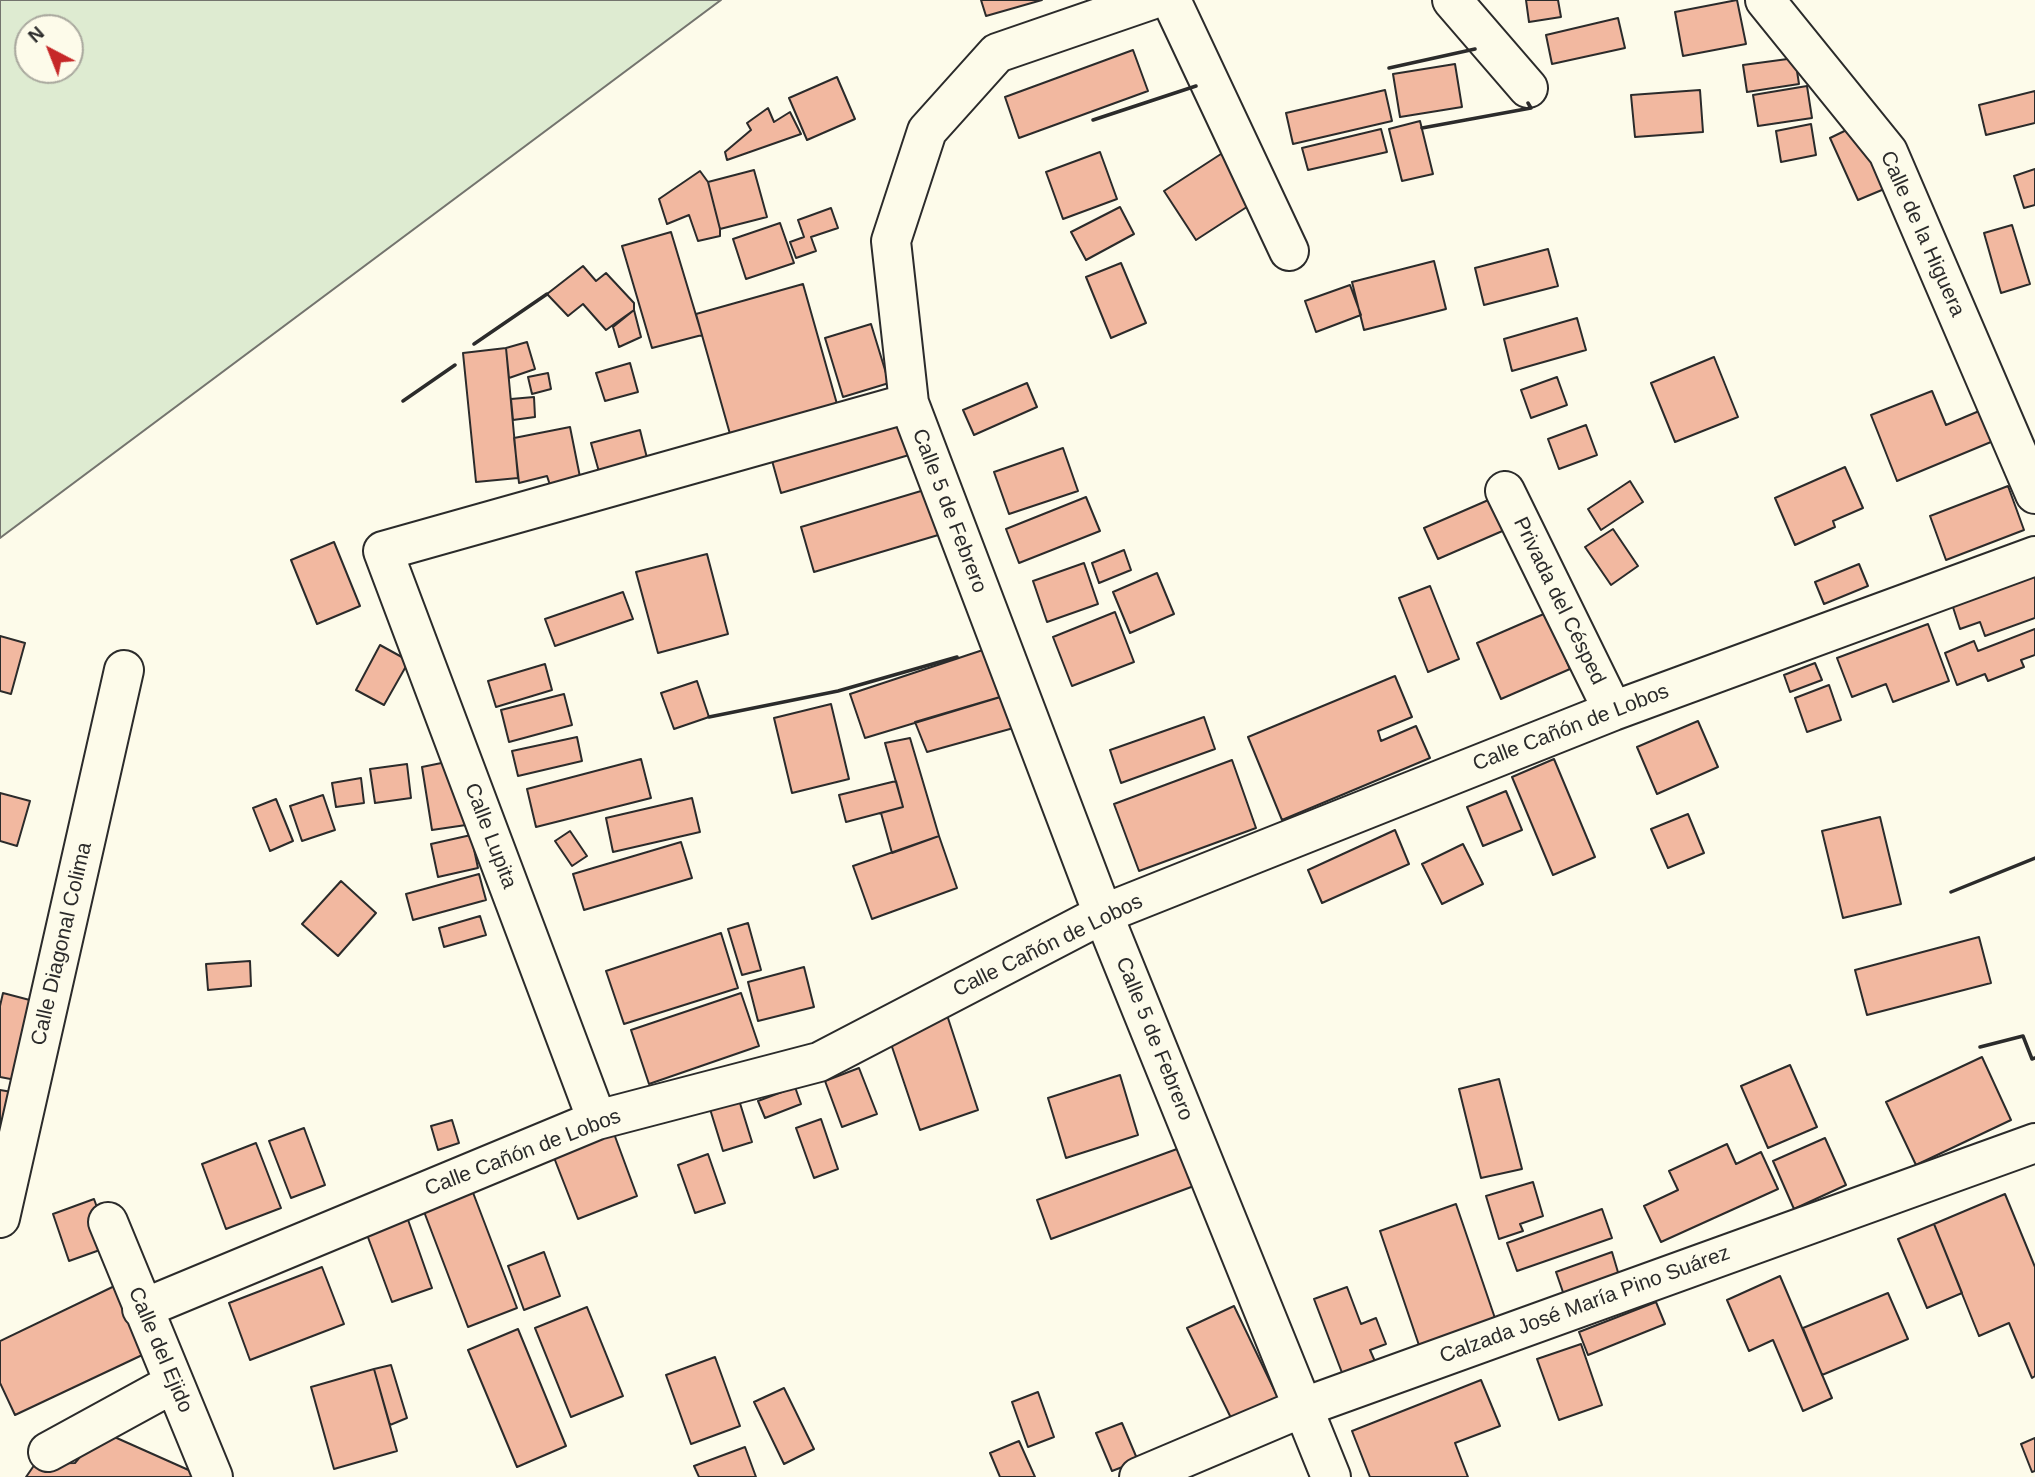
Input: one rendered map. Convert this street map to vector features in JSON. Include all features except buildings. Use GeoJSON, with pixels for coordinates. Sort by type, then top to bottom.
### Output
{"type":"FeatureCollection","features":[{"type":"Feature","properties":{"kind":"street","name":"Calle 5 de Febrero"},"geometry":{"type":"LineString","coordinates":[[1151,0],[997,53],[927,131],[891,241],[908,403],[1103,914],[1331,1477]]}},
{"type":"Feature","properties":{"kind":"street"},"geometry":{"type":"LineString","coordinates":[[1171,0],[1289,251]]}},
{"type":"Feature","properties":{"kind":"street"},"geometry":{"type":"LineString","coordinates":[[1452,0],[1528,88]]}},
{"type":"Feature","properties":{"kind":"street","name":"Calle de la Higuera"},"geometry":{"type":"LineString","coordinates":[[1765,0],[1888,152],[2035,494]]}},
{"type":"Feature","properties":{"kind":"street","name":"Calle 5 de Febrero"},"geometry":{"type":"LineString","coordinates":[[383,551],[908,403]]}},
{"type":"Feature","properties":{"kind":"street","name":"Privada del Césped"},"geometry":{"type":"LineString","coordinates":[[1505,491],[1613,711]]}},
{"type":"Feature","properties":{"kind":"street","name":"Calle Lupita"},"geometry":{"type":"LineString","coordinates":[[383,551],[597,1120]]}},
{"type":"Feature","properties":{"kind":"street","name":"Calle Cañón de Lobos"},"geometry":{"type":"LineString","coordinates":[[142,1309],[597,1120],[818,1062],[1103,914],[1613,711],[2035,556]]}},
{"type":"Feature","properties":{"kind":"street","name":"Calle Diagonal Colima"},"geometry":{"type":"LineString","coordinates":[[0,1218],[124,670]]}},
{"type":"Feature","properties":{"kind":"street","name":"Calzada José María Pino Suárez"},"geometry":{"type":"LineString","coordinates":[[1139,1477],[1304,1406],[2035,1143]]}},
{"type":"Feature","properties":{"kind":"street","name":"Calle del Ejido"},"geometry":{"type":"LineString","coordinates":[[108,1222],[213,1477]]}},
{"type":"Feature","properties":{"kind":"street"},"geometry":{"type":"LineString","coordinates":[[48,1452],[174,1383]]}},
{"type":"Feature","properties":{"kind":"green space"},"geometry":{"type":"Polygon","coordinates":[[[0,0],[721,0],[0,538],[0,0]]]}},
{"type":"Feature","properties":{"kind":"wall"},"geometry":{"type":"LineString","coordinates":[[1389,68],[1475,49]]}},
{"type":"Feature","properties":{"kind":"wall"},"geometry":{"type":"LineString","coordinates":[[1093,120],[1196,86]]}},
{"type":"Feature","properties":{"kind":"wall"},"geometry":{"type":"LineString","coordinates":[[1422,128],[1531,108],[1528,103]]}},
{"type":"Feature","properties":{"kind":"wall"},"geometry":{"type":"LineString","coordinates":[[474,344],[547,294]]}},
{"type":"Feature","properties":{"kind":"wall"},"geometry":{"type":"LineString","coordinates":[[403,401],[455,365]]}},
{"type":"Feature","properties":{"kind":"wall"},"geometry":{"type":"LineString","coordinates":[[709,717],[838,691],[957,657]]}},
{"type":"Feature","properties":{"kind":"wall"},"geometry":{"type":"LineString","coordinates":[[1951,892],[2035,858]]}},
{"type":"Feature","properties":{"kind":"wall"},"geometry":{"type":"LineString","coordinates":[[1980,1047],[2023,1036],[2032,1059],[2035,1058]]}}]}
